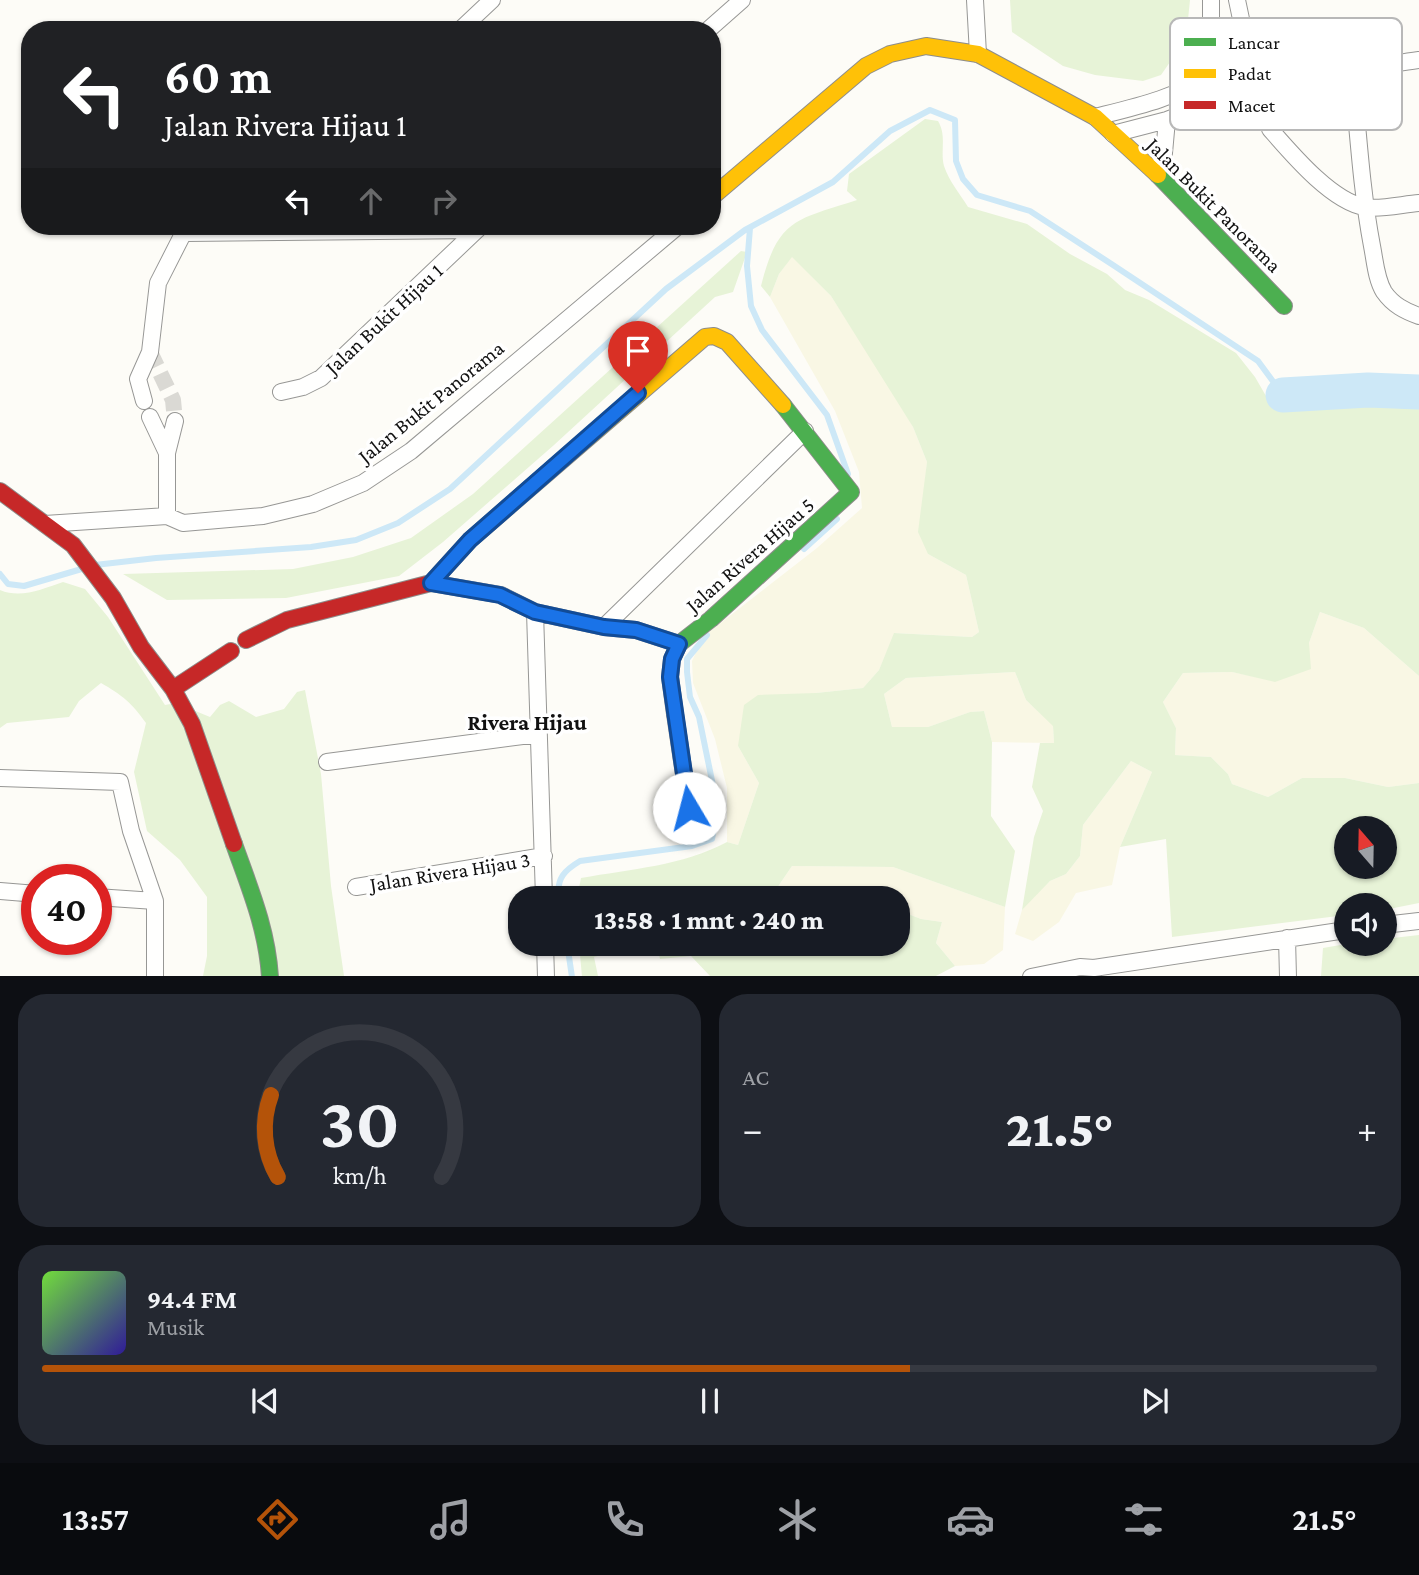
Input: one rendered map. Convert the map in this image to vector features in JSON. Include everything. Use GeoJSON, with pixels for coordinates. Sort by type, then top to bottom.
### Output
{"type":"FeatureCollection","features":[{"type":"Feature","properties":{"kind":"street"},"geometry":{"type":"LineString","coordinates":[[470,21],[492,0]]}},
{"type":"Feature","properties":{"kind":"street"},"geometry":{"type":"LineString","coordinates":[[718,21],[742,0]]}},
{"type":"Feature","properties":{"kind":"street"},"geometry":{"type":"LineString","coordinates":[[975,0],[978,54]]}},
{"type":"Feature","properties":{"kind":"street"},"geometry":{"type":"LineString","coordinates":[[1211,0],[1211,18]]}},
{"type":"Feature","properties":{"kind":"street"},"geometry":{"type":"LineString","coordinates":[[1237,0],[1241,18]]}},
{"type":"Feature","properties":{"kind":"street","name":"Jalan Bukit Panorama"},"geometry":{"type":"LineString","coordinates":[[721,189],[866,66],[890,54],[926,46],[978,54],[1095,117],[1157,174],[1284,306]]}},
{"type":"Feature","properties":{"kind":"street","name":"Jalan Bukit Panorama"},"geometry":{"type":"LineString","coordinates":[[1095,117],[1170,96]]}},
{"type":"Feature","properties":{"kind":"street","name":"Jalan Bukit Panorama"},"geometry":{"type":"LineString","coordinates":[[1113,134],[1170,119]]}},
{"type":"Feature","properties":{"kind":"street"},"geometry":{"type":"LineString","coordinates":[[1157,174],[1164,153],[1167,120]]}},
{"type":"Feature","properties":{"kind":"street"},"geometry":{"type":"LineString","coordinates":[[1271,130],[1303,166],[1330,189],[1365,207],[1419,203]]}},
{"type":"Feature","properties":{"kind":"street"},"geometry":{"type":"LineString","coordinates":[[1358,130],[1365,207],[1378,278],[1390,300],[1403,310],[1419,316]]}},
{"type":"Feature","properties":{"kind":"street"},"geometry":{"type":"LineString","coordinates":[[144,401],[138,379],[150,352],[158,283],[183,235]]}},
{"type":"Feature","properties":{"kind":"street","name":"Jalan Bukit Hijau 1"},"geometry":{"type":"LineString","coordinates":[[281,392],[303,387],[321,378],[473,235]]}},
{"type":"Feature","properties":{"kind":"street","name":"Jalan Bukit Panorama"},"geometry":{"type":"LineString","coordinates":[[45,524],[167,516],[183,523],[263,516],[313,504],[363,483],[411,451],[557,325],[667,235]]}},
{"type":"Feature","properties":{"kind":"street","name":"Jalan Rivera Hijau 5"},"geometry":{"type":"LineString","coordinates":[[431,583],[470,540],[701,338],[719,336],[805,431],[851,492],[711,619],[679,644]]}},
{"type":"Feature","properties":{"kind":"street"},"geometry":{"type":"LineString","coordinates":[[150,417],[167,453]]}},
{"type":"Feature","properties":{"kind":"street"},"geometry":{"type":"LineString","coordinates":[[167,516],[167,453],[175,421]]}},
{"type":"Feature","properties":{"kind":"street"},"geometry":{"type":"LineString","coordinates":[[604,627],[805,431]]}},
{"type":"Feature","properties":{"kind":"street"},"geometry":{"type":"LineString","coordinates":[[0,491],[73,545],[113,598],[141,648],[173,689],[192,724],[264,930],[270,976]]}},
{"type":"Feature","properties":{"kind":"street"},"geometry":{"type":"LineString","coordinates":[[246,640],[287,620],[431,583],[500,595],[535,612],[604,627],[636,630],[679,644],[672,659],[670,677],[689,808]]}},
{"type":"Feature","properties":{"kind":"street"},"geometry":{"type":"LineString","coordinates":[[535,612],[544,886]]}},
{"type":"Feature","properties":{"kind":"street"},"geometry":{"type":"LineString","coordinates":[[173,689],[231,651]]}},
{"type":"Feature","properties":{"kind":"street"},"geometry":{"type":"LineString","coordinates":[[327,762],[538,734]]}},
{"type":"Feature","properties":{"kind":"street"},"geometry":{"type":"LineString","coordinates":[[0,778],[120,782],[131,831],[155,901],[155,976]]}},
{"type":"Feature","properties":{"kind":"street","name":"Jalan Rivera Hijau 3"},"geometry":{"type":"LineString","coordinates":[[356,887],[544,856]]}},
{"type":"Feature","properties":{"kind":"street"},"geometry":{"type":"LineString","coordinates":[[0,891],[21,893]]}},
{"type":"Feature","properties":{"kind":"street"},"geometry":{"type":"LineString","coordinates":[[112,898],[155,901]]}},
{"type":"Feature","properties":{"kind":"street"},"geometry":{"type":"LineString","coordinates":[[1397,924],[1419,921]]}},
{"type":"Feature","properties":{"kind":"street"},"geometry":{"type":"LineString","coordinates":[[1031,976],[1080,967],[1094,972],[1287,937],[1334,931]]}},
{"type":"Feature","properties":{"kind":"street"},"geometry":{"type":"LineString","coordinates":[[1287,937],[1288,976]]}},
{"type":"Feature","properties":{"kind":"street"},"geometry":{"type":"LineString","coordinates":[[545,956],[546,976]]}},
{"type":"Feature","properties":{"kind":"shaded area"},"geometry":{"type":"Polygon","coordinates":[[[792,256],[831,296],[913,427],[927,462],[925,483],[928,554],[966,575],[979,632],[972,637],[895,633],[879,670],[863,688],[816,693],[738,746],[759,783],[738,845],[727,842],[727,788],[715,739],[693,683],[692,661],[709,632],[817,548],[862,508],[859,472],[835,411],[770,297],[779,274],[792,256]]]}},
{"type":"Feature","properties":{"kind":"shaded area"},"geometry":{"type":"Polygon","coordinates":[[[1320,612],[1364,628],[1419,676],[1419,783],[1388,787],[1345,778],[1302,778],[1268,797],[1232,784],[1228,774],[1211,757],[1175,755],[1176,728],[1163,702],[1183,673],[1232,672],[1275,681],[1309,643],[1320,612]]]}},
{"type":"Feature","properties":{"kind":"shaded area"},"geometry":{"type":"Polygon","coordinates":[[[1015,672],[1026,700],[1053,725],[1054,743],[992,742],[984,711],[970,712],[928,727],[892,727],[884,694],[906,678],[1015,672]]]}},
{"type":"Feature","properties":{"kind":"shaded area"},"geometry":{"type":"Polygon","coordinates":[[[1131,761],[1152,772],[1120,847],[1112,885],[1076,893],[1059,922],[1033,941],[1015,934],[1022,910],[1029,901],[1050,881],[1066,874],[1080,856],[1083,825],[1131,761]]]}},
{"type":"Feature","properties":{"kind":"shaded area"},"geometry":{"type":"Polygon","coordinates":[[[792,866],[893,867],[1005,907],[1003,950],[984,964],[955,966],[936,943],[942,922],[910,915],[910,886],[778,886],[792,866]]]}},
{"type":"Feature","properties":{"kind":"green space"},"geometry":{"type":"Polygon","coordinates":[[[1010,0],[1190,0],[1188,18],[1170,18],[1170,62],[1161,75],[1143,81],[1095,75],[1063,66],[1012,32],[1010,0]]]}},
{"type":"Feature","properties":{"kind":"green space"},"geometry":{"type":"Polygon","coordinates":[[[925,119],[938,121],[942,132],[944,166],[968,207],[1027,224],[1070,254],[1107,274],[1125,290],[1149,300],[1236,353],[1266,396],[1280,405],[1305,406],[1333,397],[1419,404],[1419,676],[1364,628],[1320,612],[1309,643],[1311,669],[1275,682],[1232,672],[1183,673],[1163,702],[1176,728],[1175,755],[1211,757],[1228,774],[1232,784],[1268,797],[1302,778],[1345,778],[1388,787],[1419,783],[1419,903],[1397,907],[1397,893],[1334,893],[1334,917],[1172,937],[1166,839],[1120,847],[1152,772],[1131,761],[1083,825],[1080,856],[1066,874],[1050,881],[1022,910],[1034,837],[1043,811],[1032,787],[1040,743],[1054,743],[1053,726],[1026,700],[1015,672],[906,678],[884,694],[892,727],[928,727],[970,712],[984,711],[992,742],[991,816],[1015,851],[1005,907],[893,867],[792,866],[778,886],[579,886],[581,878],[674,862],[727,842],[738,845],[759,783],[738,746],[744,705],[758,695],[863,688],[879,670],[894,633],[972,637],[979,632],[966,575],[928,554],[918,532],[927,462],[913,427],[831,296],[792,257],[779,274],[770,297],[761,286],[775,247],[783,234],[804,218],[857,200],[847,191],[849,174],[925,119]]]}},
{"type":"Feature","properties":{"kind":"green space"},"geometry":{"type":"Polygon","coordinates":[[[741,251],[747,252],[733,292],[715,297],[554,445],[443,542],[399,576],[286,598],[167,600],[123,574],[293,569],[353,557],[411,538],[473,494],[741,251]]]}},
{"type":"Feature","properties":{"kind":"green space"},"geometry":{"type":"Polygon","coordinates":[[[63,582],[85,589],[108,617],[165,705],[176,703],[210,717],[220,705],[229,701],[256,717],[284,709],[297,692],[305,690],[321,774],[331,886],[344,976],[203,976],[207,956],[207,897],[180,860],[147,831],[134,772],[146,723],[121,696],[101,683],[79,701],[69,717],[7,723],[0,728],[0,590],[24,593],[63,582]]]}},
{"type":"Feature","properties":{"kind":"green space"},"geometry":{"type":"Polygon","coordinates":[[[910,915],[942,922],[936,943],[955,966],[936,976],[710,976],[691,956],[910,956],[910,915]]]}},
{"type":"Feature","properties":{"kind":"green space"},"geometry":{"type":"Polygon","coordinates":[[[1419,935],[1419,976],[1321,976],[1323,948],[1334,946],[1334,956],[1397,956],[1397,938],[1419,935]]]}},
{"type":"Feature","properties":{"kind":"green space"},"geometry":{"type":"Polygon","coordinates":[[[580,956],[598,956],[594,957],[598,976],[582,976],[580,956]]]}},
{"type":"Feature","properties":{"kind":"green space"},"geometry":{"type":"Polygon","coordinates":[[[659,956],[691,956],[660,959],[659,956]]]}},
{"type":"Feature","properties":{"kind":"waterway"},"geometry":{"type":"LineString","coordinates":[[95,565],[311,547],[356,540],[398,523],[450,489],[666,289],[745,230],[833,182],[890,131],[930,110],[955,120],[956,161],[963,179],[977,195],[1030,211],[1113,265],[1258,361],[1283,395]]}},
{"type":"Feature","properties":{"kind":"waterway"},"geometry":{"type":"LineString","coordinates":[[750,228],[747,266],[751,306],[762,330],[827,415],[848,474]]}},
{"type":"Feature","properties":{"kind":"waterway"},"geometry":{"type":"LineString","coordinates":[[1283,395],[1368,390],[1419,392]]}},
{"type":"Feature","properties":{"kind":"waterway"},"geometry":{"type":"LineString","coordinates":[[804,549],[837,519]]}},
{"type":"Feature","properties":{"kind":"waterway"},"geometry":{"type":"LineString","coordinates":[[0,574],[8,584],[24,586],[85,568]]}},
{"type":"Feature","properties":{"kind":"waterway"},"geometry":{"type":"LineString","coordinates":[[559,886],[563,875],[580,861],[692,846],[712,839],[718,810],[699,717],[690,697],[687,672],[687,659],[707,635]]}},
{"type":"Feature","properties":{"kind":"waterway"},"geometry":{"type":"LineString","coordinates":[[569,956],[572,976]]}},
{"type":"Feature","properties":{"kind":"tunnel"},"geometry":{"type":"LineString","coordinates":[[150,352],[173,400],[175,421]]}},
{"type":"Feature","properties":{"kind":"traffic: fast"},"geometry":{"type":"LineString","coordinates":[[1158,175],[1284,306]]}},
{"type":"Feature","properties":{"kind":"traffic: fast"},"geometry":{"type":"LineString","coordinates":[[675,714],[670,677],[672,659],[679,644],[711,619],[851,492],[783,405]]}},
{"type":"Feature","properties":{"kind":"traffic: fast"},"geometry":{"type":"LineString","coordinates":[[234,844],[262,926],[270,976]]}},
{"type":"Feature","properties":{"kind":"traffic: slow"},"geometry":{"type":"LineString","coordinates":[[721,189],[866,66],[890,54],[926,46],[978,54],[1095,117],[1158,175]]}},
{"type":"Feature","properties":{"kind":"traffic: slow"},"geometry":{"type":"LineString","coordinates":[[508,507],[705,337],[714,336],[727,342],[783,405]]}},
{"type":"Feature","properties":{"kind":"traffic: jam"},"geometry":{"type":"LineString","coordinates":[[0,491],[73,545],[113,598],[141,647],[173,689],[192,724],[234,844]]}},
{"type":"Feature","properties":{"kind":"traffic: jam"},"geometry":{"type":"LineString","coordinates":[[246,640],[287,620],[431,583],[470,540],[508,507]]}},
{"type":"Feature","properties":{"kind":"traffic: jam"},"geometry":{"type":"LineString","coordinates":[[173,689],[231,651]]}},
{"type":"Feature","properties":{"kind":"traffic: jam"},"geometry":{"type":"LineString","coordinates":[[675,714],[689,808]]}},
{"type":"Feature","properties":{"kind":"district","name":"Rivera Hijau"},"geometry":{"type":"Point","coordinates":[527,722]}},
{"type":"Feature","properties":{"kind":"route"},"geometry":{"type":"LineString","coordinates":[[638,393],[470,540],[431,583],[500,595],[535,612],[604,627],[636,630],[679,644],[672,659],[670,677],[689,808]]}}]}
